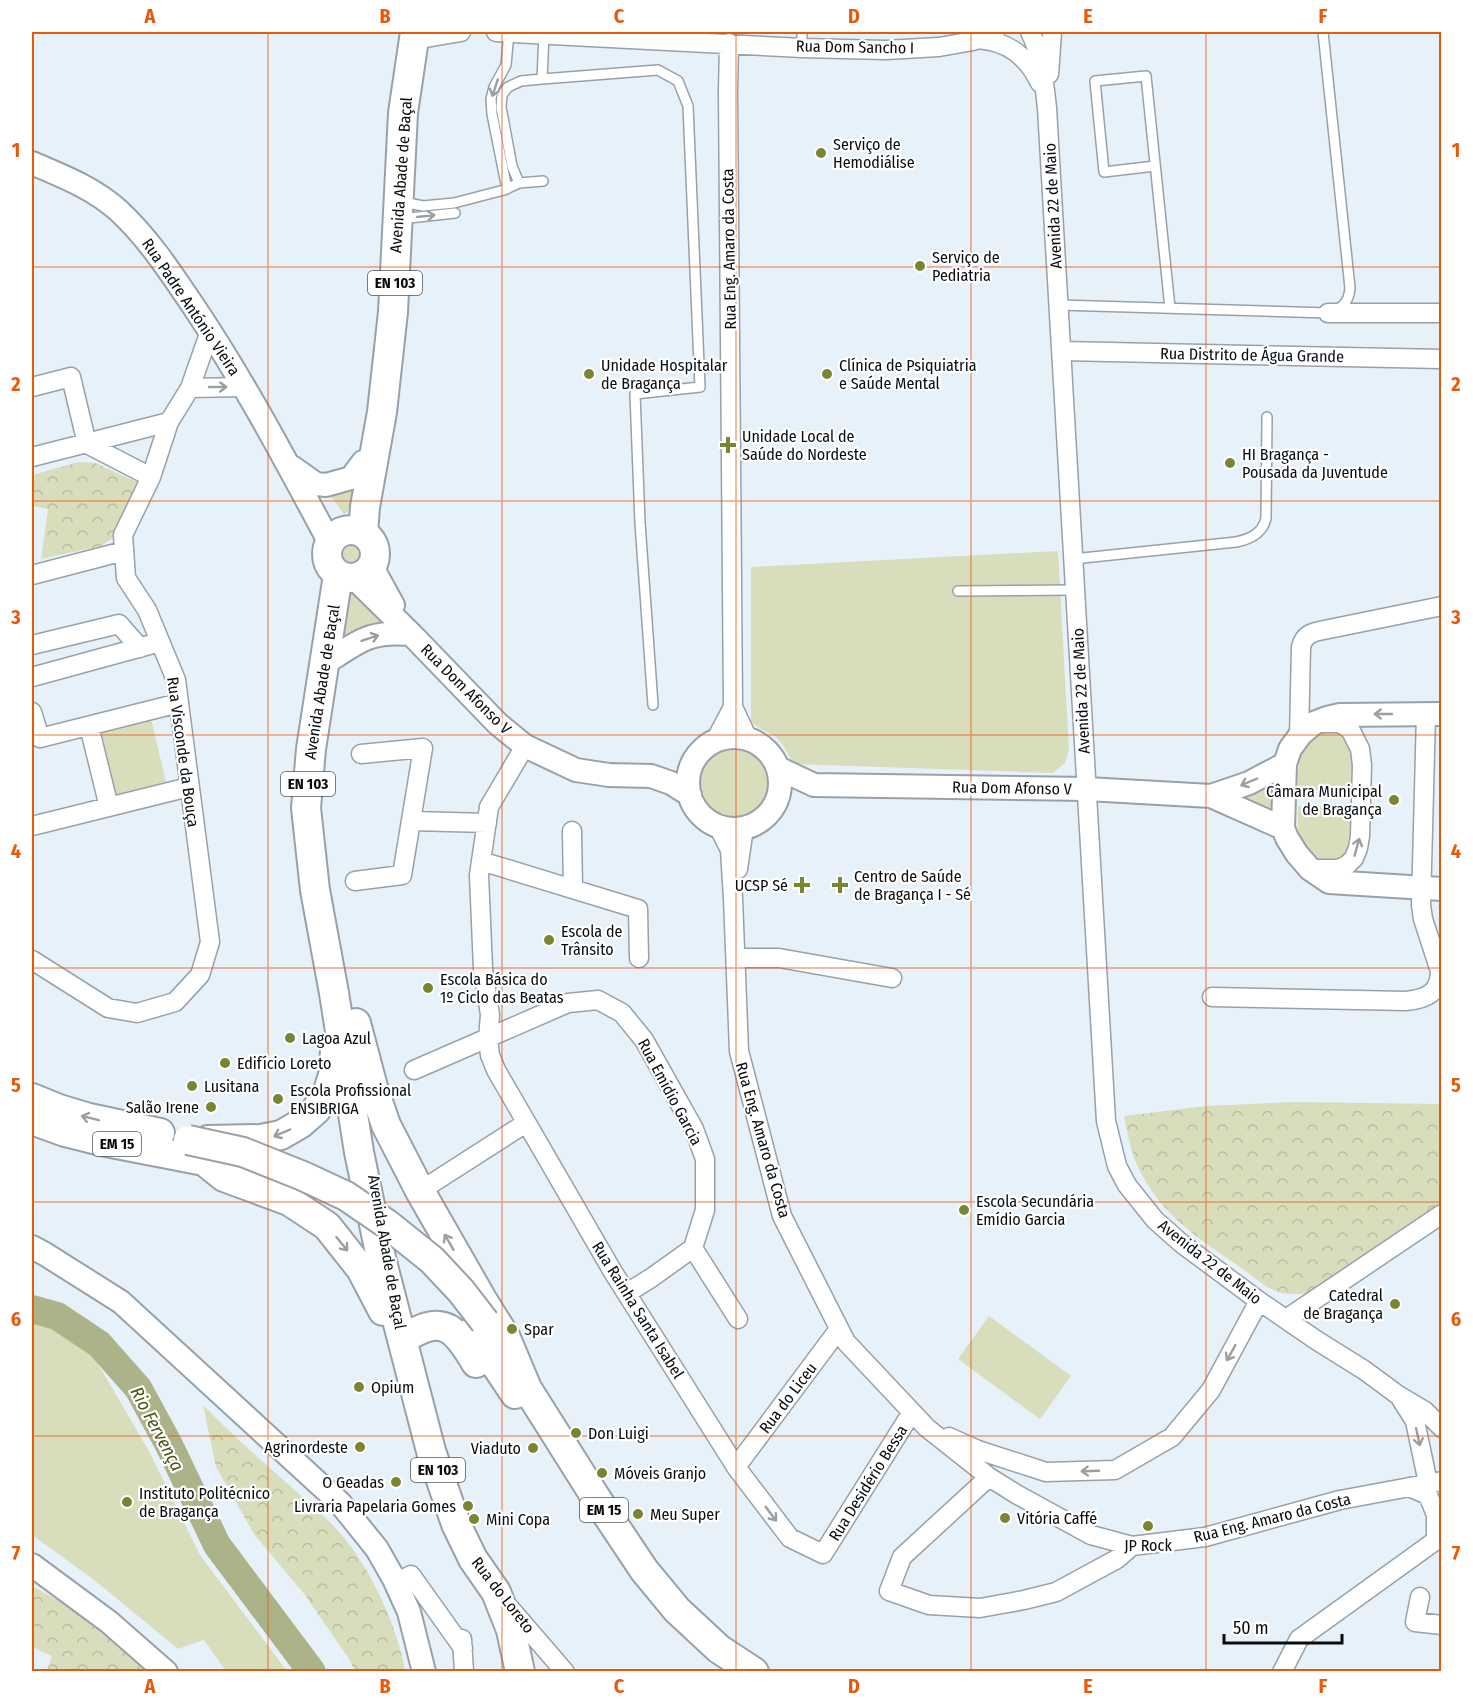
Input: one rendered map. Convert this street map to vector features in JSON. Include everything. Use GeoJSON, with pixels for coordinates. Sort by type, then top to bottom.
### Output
{"type":"FeatureCollection","features":[{"type":"Feature","properties":{"kind":"main road","name":"Avenida Abade de Baçal"},"geometry":{"type":"LineString","coordinates":[[354,575],[329,564],[327,557],[346,535],[365,507],[382,412],[393,312],[395,208],[392,111],[398,44],[410,34]]}},
{"type":"Feature","properties":{"kind":"main road","name":"Avenida Abade de Baçal"},"geometry":{"type":"LineString","coordinates":[[346,535],[363,462],[379,358],[395,208]]}},
{"type":"Feature","properties":{"kind":"main road","name":"Avenida Abade de Baçal"},"geometry":{"type":"LineString","coordinates":[[346,535],[369,537],[376,552],[375,560],[354,575],[343,591],[319,752],[315,808],[334,950],[369,1150],[391,1257],[402,1339]]}},
{"type":"Feature","properties":{"kind":"main road","name":"Avenida Abade de Baçal"},"geometry":{"type":"LineString","coordinates":[[354,575],[311,749],[306,808],[315,890],[359,1152],[381,1258],[402,1339]]}},
{"type":"Feature","properties":{"kind":"main road"},"geometry":{"type":"LineString","coordinates":[[334,950],[386,1125],[420,1191],[505,1336],[526,1386]]}},
{"type":"Feature","properties":{"kind":"main road"},"geometry":{"type":"LineString","coordinates":[[196,1151],[281,1135],[300,1124],[316,1110],[328,1091],[334,1072],[334,993]]}},
{"type":"Feature","properties":{"kind":"main road","name":"EM 15"},"geometry":{"type":"LineString","coordinates":[[32,1098],[59,1109],[196,1151],[291,1187],[336,1208],[375,1233],[479,1326],[526,1386],[644,1570],[677,1610],[719,1649],[754,1671]]}},
{"type":"Feature","properties":{"kind":"main road","name":"EM 15"},"geometry":{"type":"LineString","coordinates":[[32,1120],[65,1132],[101,1141],[196,1151]]}},
{"type":"Feature","properties":{"kind":"main road"},"geometry":{"type":"LineString","coordinates":[[196,1151],[224,1177],[289,1202],[327,1226],[361,1269],[391,1329],[402,1339],[437,1325],[451,1329],[469,1351],[501,1400],[528,1414]]}},
{"type":"Feature","properties":{"kind":"main road","name":"EM 15"},"geometry":{"type":"LineString","coordinates":[[479,1326],[528,1414],[633,1578],[666,1618],[709,1657],[731,1671]]}},
{"type":"Feature","properties":{"kind":"main road","name":"Rua do Loreto"},"geometry":{"type":"LineString","coordinates":[[402,1339],[431,1450],[456,1524],[473,1559],[496,1592]]}},
{"type":"Feature","properties":{"kind":"main road","name":"EN 103"},"geometry":{"type":"LineString","coordinates":[[496,1592],[511,1630],[520,1671]]}},
{"type":"Feature","properties":{"kind":"street"},"geometry":{"type":"LineString","coordinates":[[410,34],[461,32]]}},
{"type":"Feature","properties":{"kind":"street","name":"Rua Dom Sancho I"},"geometry":{"type":"LineString","coordinates":[[496,32],[729,43],[802,40],[886,50],[939,47],[977,39],[995,32]]}},
{"type":"Feature","properties":{"kind":"street","name":"Avenida 22 de Maio"},"geometry":{"type":"LineString","coordinates":[[1030,32],[1036,44],[1046,94],[1106,1121],[1118,1166],[1127,1185],[1155,1220],[1181,1243],[1316,1340],[1425,1411],[1442,1428]]}},
{"type":"Feature","properties":{"kind":"street"},"geometry":{"type":"LineString","coordinates":[[1046,94],[1050,73],[1052,32]]}},
{"type":"Feature","properties":{"kind":"street"},"geometry":{"type":"LineString","coordinates":[[977,39],[992,40],[1015,51],[1035,72],[1046,94]]}},
{"type":"Feature","properties":{"kind":"street","name":"Rua Eng. Amaro da Costa"},"geometry":{"type":"LineString","coordinates":[[729,43],[733,707],[748,739]]}},
{"type":"Feature","properties":{"kind":"street","name":"Rua Padre António Vieira"},"geometry":{"type":"LineString","coordinates":[[32,163],[94,192],[118,209],[147,241],[210,331],[245,387],[288,464],[346,535]]}},
{"type":"Feature","properties":{"kind":"street"},"geometry":{"type":"LineString","coordinates":[[1328,313],[1442,313]]}},
{"type":"Feature","properties":{"kind":"street","name":"Rua Visconde da Bouça"},"geometry":{"type":"LineString","coordinates":[[32,960],[108,1008],[137,1013],[175,1002],[200,975],[210,942],[176,680],[147,610],[126,578],[123,535],[150,477],[169,422],[190,388],[210,331]]}},
{"type":"Feature","properties":{"kind":"street","name":"Rua Distrito de Água Grande"},"geometry":{"type":"LineString","coordinates":[[1062,351],[1442,359]]}},
{"type":"Feature","properties":{"kind":"street"},"geometry":{"type":"LineString","coordinates":[[32,387],[71,377],[87,444],[150,477]]}},
{"type":"Feature","properties":{"kind":"street"},"geometry":{"type":"LineString","coordinates":[[190,388],[245,387]]}},
{"type":"Feature","properties":{"kind":"street"},"geometry":{"type":"LineString","coordinates":[[32,457],[169,422]]}},
{"type":"Feature","properties":{"kind":"street"},"geometry":{"type":"LineString","coordinates":[[288,464],[316,484],[326,484],[351,478],[363,462]]}},
{"type":"Feature","properties":{"kind":"street"},"geometry":{"type":"LineString","coordinates":[[32,575],[124,551]]}},
{"type":"Feature","properties":{"kind":"street","name":"Rua Dom Afonso V"},"geometry":{"type":"LineString","coordinates":[[354,575],[498,724],[525,746],[576,770],[609,775],[651,776],[671,783],[690,795]]}},
{"type":"Feature","properties":{"kind":"street"},"geometry":{"type":"LineString","coordinates":[[1306,730],[1301,657],[1303,640],[1306,636],[1324,630],[1442,606]]}},
{"type":"Feature","properties":{"kind":"street"},"geometry":{"type":"LineString","coordinates":[[32,645],[119,624],[140,648]]}},
{"type":"Feature","properties":{"kind":"street"},"geometry":{"type":"LineString","coordinates":[[333,658],[357,642],[373,636],[390,632],[411,634]]}},
{"type":"Feature","properties":{"kind":"street"},"geometry":{"type":"LineString","coordinates":[[32,676],[160,642]]}},
{"type":"Feature","properties":{"kind":"street"},"geometry":{"type":"LineString","coordinates":[[32,712],[40,738],[179,703]]}},
{"type":"Feature","properties":{"kind":"street","name":"Rua Eng. Amaro da Costa"},"geometry":{"type":"LineString","coordinates":[[715,741],[733,707]]}},
{"type":"Feature","properties":{"kind":"street"},"geometry":{"type":"LineString","coordinates":[[1212,997],[1414,1000],[1427,996],[1438,984],[1440,971],[1423,919],[1431,888],[1434,714],[1340,715],[1327,718],[1306,730],[1290,749],[1285,764],[1283,828],[1297,854],[1310,869],[1329,882],[1431,888]]}},
{"type":"Feature","properties":{"kind":"street"},"geometry":{"type":"LineString","coordinates":[[1306,730],[1339,723],[1351,731],[1360,748],[1362,765],[1360,836],[1354,858],[1347,865],[1338,869],[1310,869]]}},
{"type":"Feature","properties":{"kind":"street"},"geometry":{"type":"LineString","coordinates":[[89,726],[109,807]]}},
{"type":"Feature","properties":{"kind":"street"},"geometry":{"type":"LineString","coordinates":[[736,737],[748,739],[766,750],[778,768],[780,780],[776,802],[758,823],[744,828],[731,829],[718,826],[700,814],[694,805],[688,782],[690,770],[695,759],[715,741],[736,737]]}},
{"type":"Feature","properties":{"kind":"street","name":"Rua Rainha Santa Isabel"},"geometry":{"type":"LineString","coordinates":[[525,746],[489,807],[479,875],[483,969],[490,1015],[488,1039],[490,1055],[526,1123],[627,1293],[736,1467],[790,1538],[823,1554]]}},
{"type":"Feature","properties":{"kind":"street"},"geometry":{"type":"LineString","coordinates":[[355,881],[402,875],[423,748],[361,754]]}},
{"type":"Feature","properties":{"kind":"street"},"geometry":{"type":"LineString","coordinates":[[651,776],[670,772],[695,759]]}},
{"type":"Feature","properties":{"kind":"street","name":"Rua Dom Afonso V"},"geometry":{"type":"LineString","coordinates":[[778,768],[814,785],[1087,789],[1211,795],[1249,783],[1285,764]]}},
{"type":"Feature","properties":{"kind":"street","name":"Rua Dom Afonso V"},"geometry":{"type":"LineString","coordinates":[[776,802],[814,785]]}},
{"type":"Feature","properties":{"kind":"street"},"geometry":{"type":"LineString","coordinates":[[32,826],[189,787]]}},
{"type":"Feature","properties":{"kind":"street","name":"Rua Dom Afonso V"},"geometry":{"type":"LineString","coordinates":[[1211,795],[1283,828]]}},
{"type":"Feature","properties":{"kind":"street"},"geometry":{"type":"LineString","coordinates":[[412,821],[487,823]]}},
{"type":"Feature","properties":{"kind":"street","name":"Rua Eng. Amaro da Costa"},"geometry":{"type":"LineString","coordinates":[[718,826],[730,850],[734,898],[739,1051],[782,1216],[846,1342],[927,1428],[989,1477],[1016,1494],[1091,1535],[1132,1546],[1205,1538],[1340,1500],[1435,1482]]}},
{"type":"Feature","properties":{"kind":"street","name":"Rua Eng. Amaro da Costa"},"geometry":{"type":"LineString","coordinates":[[734,898],[744,828]]}},
{"type":"Feature","properties":{"kind":"street"},"geometry":{"type":"LineString","coordinates":[[572,831],[573,889]]}},
{"type":"Feature","properties":{"kind":"street"},"geometry":{"type":"LineString","coordinates":[[481,861],[638,909],[639,958]]}},
{"type":"Feature","properties":{"kind":"street"},"geometry":{"type":"LineString","coordinates":[[736,958],[779,958],[892,978]]}},
{"type":"Feature","properties":{"kind":"street","name":"Rua Emídio Garcia"},"geometry":{"type":"LineString","coordinates":[[414,1070],[568,1003],[598,1000],[622,1013],[644,1040],[694,1129],[705,1159],[705,1210],[693,1248]]}},
{"type":"Feature","properties":{"kind":"street"},"geometry":{"type":"LineString","coordinates":[[420,1191],[526,1123]]}},
{"type":"Feature","properties":{"kind":"street"},"geometry":{"type":"LineString","coordinates":[[1286,1319],[1442,1214]]}},
{"type":"Feature","properties":{"kind":"street"},"geometry":{"type":"LineString","coordinates":[[32,1247],[121,1302],[340,1503],[377,1549],[396,1583],[409,1612],[424,1671]]}},
{"type":"Feature","properties":{"kind":"street"},"geometry":{"type":"LineString","coordinates":[[627,1293],[693,1248],[738,1319]]}},
{"type":"Feature","properties":{"kind":"street"},"geometry":{"type":"LineString","coordinates":[[927,1428],[978,1450],[1046,1472],[1115,1470],[1172,1437],[1211,1390],[1260,1301]]}},
{"type":"Feature","properties":{"kind":"street","name":"Rua do Liceu"},"geometry":{"type":"LineString","coordinates":[[736,1467],[839,1329]]}},
{"type":"Feature","properties":{"kind":"street"},"geometry":{"type":"LineString","coordinates":[[1398,1395],[1414,1421],[1435,1482]]}},
{"type":"Feature","properties":{"kind":"street","name":"Rua Desidério Bessa"},"geometry":{"type":"LineString","coordinates":[[823,1554],[912,1412]]}},
{"type":"Feature","properties":{"kind":"street"},"geometry":{"type":"LineString","coordinates":[[989,1477],[902,1557],[889,1591],[929,1605],[980,1608],[1024,1600],[1056,1592],[1117,1559],[1132,1546]]}},
{"type":"Feature","properties":{"kind":"street"},"geometry":{"type":"LineString","coordinates":[[1282,1671],[1299,1639],[1439,1538],[1436,1515],[1428,1495],[1409,1487]]}},
{"type":"Feature","properties":{"kind":"street"},"geometry":{"type":"LineString","coordinates":[[32,1565],[109,1622],[166,1671]]}},
{"type":"Feature","properties":{"kind":"street"},"geometry":{"type":"LineString","coordinates":[[396,1583],[411,1575],[462,1643],[464,1671]]}},
{"type":"Feature","properties":{"kind":"street","name":"Rua do Loreto"},"geometry":{"type":"LineString","coordinates":[[496,1592],[565,1671]]}},
{"type":"Feature","properties":{"kind":"street"},"geometry":{"type":"LineString","coordinates":[[1420,1597],[1415,1622],[1442,1625]]}},
{"type":"Feature","properties":{"kind":"lane"},"geometry":{"type":"LineString","coordinates":[[507,189],[491,99],[494,87],[506,65],[509,32]]}},
{"type":"Feature","properties":{"kind":"lane"},"geometry":{"type":"LineString","coordinates":[[1059,305],[1328,313],[1345,304],[1350,288],[1323,32]]}},
{"type":"Feature","properties":{"kind":"lane"},"geometry":{"type":"LineString","coordinates":[[542,78],[544,34]]}},
{"type":"Feature","properties":{"kind":"lane"},"geometry":{"type":"LineString","coordinates":[[519,183],[512,166],[501,106],[502,95],[508,87],[521,81],[542,78],[658,70],[678,81],[688,106],[700,387],[635,394],[640,523],[653,705]]}},
{"type":"Feature","properties":{"kind":"lane"},"geometry":{"type":"LineString","coordinates":[[1155,166],[1104,172],[1095,81],[1146,76],[1170,308]]}},
{"type":"Feature","properties":{"kind":"lane"},"geometry":{"type":"LineString","coordinates":[[395,208],[455,208],[519,183],[543,181]]}},
{"type":"Feature","properties":{"kind":"lane"},"geometry":{"type":"LineString","coordinates":[[395,208],[423,206],[455,208]]}},
{"type":"Feature","properties":{"kind":"lane"},"geometry":{"type":"LineString","coordinates":[[1073,559],[1236,542],[1254,536],[1262,529],[1266,518],[1267,417]]}},
{"type":"Feature","properties":{"kind":"lane"},"geometry":{"type":"LineString","coordinates":[[958,591],[1075,590]]}},
{"type":"Feature","properties":{"kind":"green space"},"geometry":{"type":"Polygon","coordinates":[[[79,462],[95,463],[141,484],[117,535],[101,546],[41,559],[48,509],[32,506],[32,475],[79,462]]]}},
{"type":"Feature","properties":{"kind":"green space"},"geometry":{"type":"Polygon","coordinates":[[[353,489],[348,512],[344,514],[328,493],[353,489]]]}},
{"type":"Feature","properties":{"kind":"green space"},"geometry":{"type":"Polygon","coordinates":[[[352,539],[363,543],[367,554],[363,565],[352,569],[341,565],[337,554],[341,543],[352,539]]]}},
{"type":"Feature","properties":{"kind":"green space"},"geometry":{"type":"Polygon","coordinates":[[[1058,551],[1069,750],[1065,763],[1053,773],[793,764],[777,738],[751,722],[751,567],[1058,551]]]}},
{"type":"Feature","properties":{"kind":"green space"},"geometry":{"type":"Polygon","coordinates":[[[354,591],[389,623],[341,641],[349,595],[354,591]]]}},
{"type":"Feature","properties":{"kind":"green space"},"geometry":{"type":"Polygon","coordinates":[[[151,719],[166,782],[114,795],[99,731],[151,719]]]}},
{"type":"Feature","properties":{"kind":"green space"},"geometry":{"type":"Polygon","coordinates":[[[1334,726],[1353,743],[1357,791],[1298,790],[1299,761],[1303,747],[1314,734],[1334,726]]]}},
{"type":"Feature","properties":{"kind":"green space"},"geometry":{"type":"Polygon","coordinates":[[[734,747],[748,750],[760,757],[767,769],[770,783],[767,797],[760,809],[748,816],[734,819],[720,816],[708,809],[701,797],[698,783],[701,769],[708,757],[720,750],[734,747]]]}},
{"type":"Feature","properties":{"kind":"green space"},"geometry":{"type":"Polygon","coordinates":[[[1281,775],[1280,823],[1233,794],[1281,775]]]}},
{"type":"Feature","properties":{"kind":"green space"},"geometry":{"type":"Polygon","coordinates":[[[1298,806],[1356,806],[1355,835],[1344,859],[1323,863],[1313,858],[1298,838],[1298,806]]]}},
{"type":"Feature","properties":{"kind":"green space"},"geometry":{"type":"Polygon","coordinates":[[[1295,1102],[1441,1104],[1441,1205],[1310,1293],[1286,1294],[1263,1284],[1199,1238],[1162,1204],[1139,1170],[1124,1116],[1206,1106],[1295,1102]]]}},
{"type":"Feature","properties":{"kind":"green space","name":"Instituto Politécnico de Bragança"},"geometry":{"type":"Polygon","coordinates":[[[32,1316],[94,1357],[149,1451],[200,1555],[287,1671],[226,1671],[204,1640],[178,1649],[93,1579],[32,1535],[32,1316]]]}},
{"type":"Feature","properties":{"kind":"green space"},"geometry":{"type":"Polygon","coordinates":[[[989,1316],[1071,1376],[1040,1419],[958,1359],[989,1316]]]}},
{"type":"Feature","properties":{"kind":"green space"},"geometry":{"type":"Polygon","coordinates":[[[203,1405],[322,1514],[352,1548],[372,1581],[389,1617],[405,1671],[355,1671],[305,1595],[254,1534],[216,1467],[203,1405]]]}},
{"type":"Feature","properties":{"kind":"green space"},"geometry":{"type":"Polygon","coordinates":[[[32,1586],[63,1603],[150,1671],[47,1671],[52,1656],[32,1647],[32,1586]]]}},
{"type":"Feature","properties":{"kind":"waterway","name":"Rio Fervença"},"geometry":{"type":"LineString","coordinates":[[32,1309],[57,1316],[99,1344],[138,1388],[169,1445],[217,1545],[312,1672]]}},
{"type":"Feature","properties":{"kind":"place","name":"Serviço de Hemodiálise"},"geometry":{"type":"Point","coordinates":[821,153]}},
{"type":"Feature","properties":{"kind":"place","name":"Serviço de Pediatria"},"geometry":{"type":"Point","coordinates":[920,266]}},
{"type":"Feature","properties":{"kind":"place","name":"Unidade Hospitalar de Bragança"},"geometry":{"type":"Point","coordinates":[589,374]}},
{"type":"Feature","properties":{"kind":"place","name":"Clínica de Psiquiatria e Saúde Mental"},"geometry":{"type":"Point","coordinates":[827,374]}},
{"type":"Feature","properties":{"kind":"place","name":"Unidade Local de Saúde do Nordeste"},"geometry":{"type":"Point","coordinates":[728,445]}},
{"type":"Feature","properties":{"kind":"place","name":"HI Bragança - Pousada da Juventude"},"geometry":{"type":"Point","coordinates":[1230,463]}},
{"type":"Feature","properties":{"kind":"place","name":"Câmara Municipal de Bragança"},"geometry":{"type":"Point","coordinates":[1394,800]}},
{"type":"Feature","properties":{"kind":"place","name":"UCSP Sé"},"geometry":{"type":"Point","coordinates":[802,885]}},
{"type":"Feature","properties":{"kind":"place","name":"Centro de Saúde de Bragança I - Sé"},"geometry":{"type":"Point","coordinates":[840,885]}},
{"type":"Feature","properties":{"kind":"place","name":"Escola de Trânsito"},"geometry":{"type":"Point","coordinates":[549,940]}},
{"type":"Feature","properties":{"kind":"place","name":"Escola Básica do 1º Ciclo das Beatas"},"geometry":{"type":"Point","coordinates":[428,988]}},
{"type":"Feature","properties":{"kind":"place","name":"Lagoa Azul"},"geometry":{"type":"Point","coordinates":[290,1038]}},
{"type":"Feature","properties":{"kind":"place","name":"Edifício Loreto"},"geometry":{"type":"Point","coordinates":[225,1063]}},
{"type":"Feature","properties":{"kind":"place","name":"Lusitana"},"geometry":{"type":"Point","coordinates":[192,1086]}},
{"type":"Feature","properties":{"kind":"place","name":"Escola Profissional ENSIBRIGA"},"geometry":{"type":"Point","coordinates":[278,1099]}},
{"type":"Feature","properties":{"kind":"place","name":"Salão Irene"},"geometry":{"type":"Point","coordinates":[211,1107]}},
{"type":"Feature","properties":{"kind":"place","name":"Escola Secundária Emídio Garcia"},"geometry":{"type":"Point","coordinates":[964,1210]}},
{"type":"Feature","properties":{"kind":"place","name":"Catedral de Bragança"},"geometry":{"type":"Point","coordinates":[1395,1304]}},
{"type":"Feature","properties":{"kind":"place","name":"Spar"},"geometry":{"type":"Point","coordinates":[512,1329]}},
{"type":"Feature","properties":{"kind":"place","name":"Opium"},"geometry":{"type":"Point","coordinates":[359,1387]}},
{"type":"Feature","properties":{"kind":"place","name":"Don Luigi"},"geometry":{"type":"Point","coordinates":[576,1433]}},
{"type":"Feature","properties":{"kind":"place","name":"Agrinordeste"},"geometry":{"type":"Point","coordinates":[360,1447]}},
{"type":"Feature","properties":{"kind":"place","name":"Viaduto"},"geometry":{"type":"Point","coordinates":[533,1448]}},
{"type":"Feature","properties":{"kind":"place","name":"Móveis Granjo"},"geometry":{"type":"Point","coordinates":[602,1473]}},
{"type":"Feature","properties":{"kind":"place","name":"O Geadas"},"geometry":{"type":"Point","coordinates":[396,1482]}},
{"type":"Feature","properties":{"kind":"place","name":"Instituto Politécnico de Bragança"},"geometry":{"type":"Point","coordinates":[127,1502]}},
{"type":"Feature","properties":{"kind":"place","name":"Livraria Papelaria Gomes"},"geometry":{"type":"Point","coordinates":[468,1506]}},
{"type":"Feature","properties":{"kind":"place","name":"Meu Super"},"geometry":{"type":"Point","coordinates":[638,1514]}},
{"type":"Feature","properties":{"kind":"place","name":"Vitória Caffé"},"geometry":{"type":"Point","coordinates":[1005,1518]}},
{"type":"Feature","properties":{"kind":"place","name":"Mini Copa"},"geometry":{"type":"Point","coordinates":[474,1519]}},
{"type":"Feature","properties":{"kind":"place","name":"JP Rock"},"geometry":{"type":"Point","coordinates":[1148,1526]}}]}
